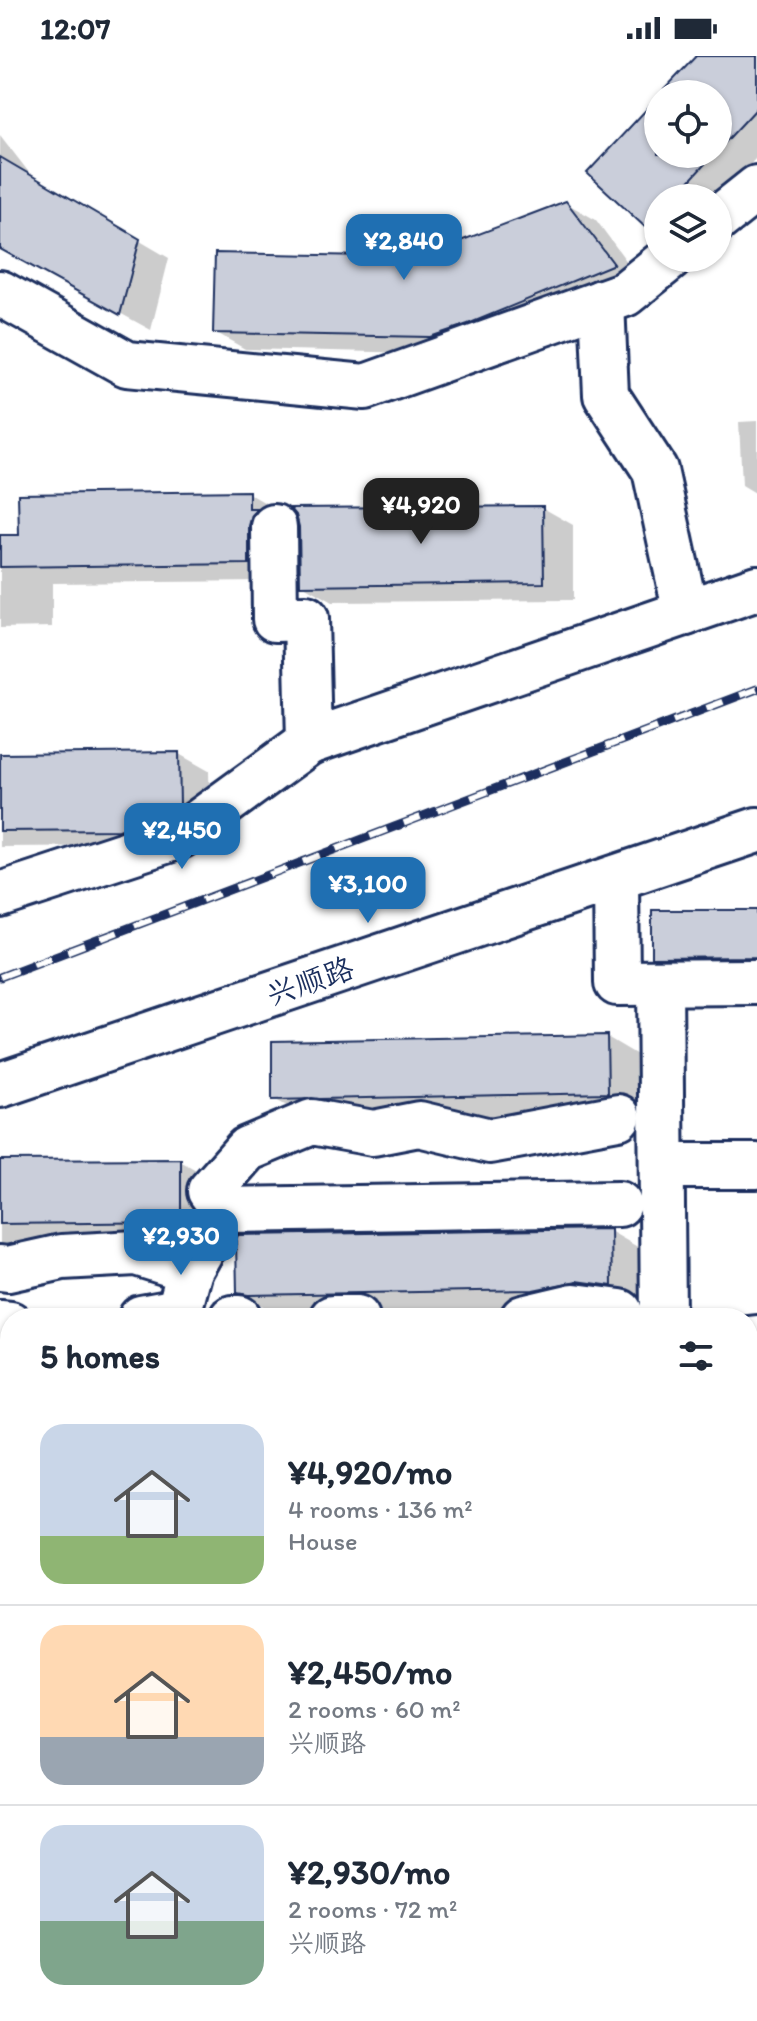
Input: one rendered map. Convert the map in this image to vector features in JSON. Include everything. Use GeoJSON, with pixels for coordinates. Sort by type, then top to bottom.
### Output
{"type":"FeatureCollection","features":[{"type":"Feature","properties":{"kind":"street"},"geometry":{"type":"LineString","coordinates":[[733,216],[757,188]]}},
{"type":"Feature","properties":{"kind":"street"},"geometry":{"type":"LineString","coordinates":[[0,293],[127,364],[365,387],[625,294],[652,272]]}},
{"type":"Feature","properties":{"kind":"street"},"geometry":{"type":"LineString","coordinates":[[602,302],[606,395],[655,470],[686,613]]}},
{"type":"Feature","properties":{"kind":"street"},"geometry":{"type":"LineString","coordinates":[[274,527],[275,619],[306,618],[309,742]]}},
{"type":"Feature","properties":{"kind":"street"},"geometry":{"type":"LineString","coordinates":[[0,895],[180,836],[309,742],[757,588]]}},
{"type":"Feature","properties":{"kind":"street","name":"兴顺路"},"geometry":{"type":"LineString","coordinates":[[0,1085],[757,830]]}},
{"type":"Feature","properties":{"kind":"street"},"geometry":{"type":"LineString","coordinates":[[616,878],[617,983],[757,982]]}},
{"type":"Feature","properties":{"kind":"street"},"geometry":{"type":"LineString","coordinates":[[660,983],[663,1308]]}},
{"type":"Feature","properties":{"kind":"street"},"geometry":{"type":"LineString","coordinates":[[224,1210],[210,1191],[247,1149],[312,1122],[373,1133],[419,1124],[490,1141],[618,1117]]}},
{"type":"Feature","properties":{"kind":"street"},"geometry":{"type":"LineString","coordinates":[[662,1166],[757,1166]]}},
{"type":"Feature","properties":{"kind":"street"},"geometry":{"type":"LineString","coordinates":[[224,1210],[619,1204]]}},
{"type":"Feature","properties":{"kind":"street"},"geometry":{"type":"LineString","coordinates":[[0,1268],[62,1257],[136,1253],[173,1304],[224,1210]]}},
{"type":"Feature","properties":{"kind":"street"},"geometry":{"type":"LineString","coordinates":[[566,1308],[589,1308]]}},
{"type":"Feature","properties":{"kind":"building"},"geometry":{"type":"Polygon","coordinates":[[[696,56],[757,56],[757,108],[732,135],[732,80],[673,80],[696,56]]]}},
{"type":"Feature","properties":{"kind":"building"},"geometry":{"type":"Polygon","coordinates":[[[644,112],[644,168],[701,168],[687,184],[644,184],[644,226],[587,173],[644,112]]]}},
{"type":"Feature","properties":{"kind":"building"},"geometry":{"type":"Polygon","coordinates":[[[0,157],[140,239],[120,315],[0,249],[0,157]]]}},
{"type":"Feature","properties":{"kind":"building"},"geometry":{"type":"Polygon","coordinates":[[[566,201],[614,264],[468,324],[430,337],[213,333],[215,253],[418,257],[566,201]]]}},
{"type":"Feature","properties":{"kind":"building"},"geometry":{"type":"Polygon","coordinates":[[[249,491],[249,509],[258,509],[252,515],[249,526],[249,564],[0,567],[0,535],[19,535],[18,494],[249,491]]]}},
{"type":"Feature","properties":{"kind":"building"},"geometry":{"type":"Polygon","coordinates":[[[543,506],[544,583],[300,586],[299,527],[296,515],[290,508],[543,506]]]}},
{"type":"Feature","properties":{"kind":"building"},"geometry":{"type":"Polygon","coordinates":[[[179,752],[180,805],[168,813],[119,830],[0,831],[0,754],[179,752]]]}},
{"type":"Feature","properties":{"kind":"building"},"geometry":{"type":"Polygon","coordinates":[[[652,910],[757,910],[757,957],[652,958],[652,910]]]}},
{"type":"Feature","properties":{"kind":"building"},"geometry":{"type":"Polygon","coordinates":[[[607,1035],[608,1093],[272,1100],[272,1041],[607,1035]]]}},
{"type":"Feature","properties":{"kind":"building"},"geometry":{"type":"Polygon","coordinates":[[[181,1159],[181,1222],[0,1224],[0,1160],[181,1159]]]}},
{"type":"Feature","properties":{"kind":"building"},"geometry":{"type":"Polygon","coordinates":[[[611,1229],[612,1286],[577,1281],[533,1290],[237,1293],[238,1235],[611,1229]]]}},
{"type":"Feature","properties":{"kind":"railway"},"geometry":{"type":"LineString","coordinates":[[0,977],[757,689]]}}]}
